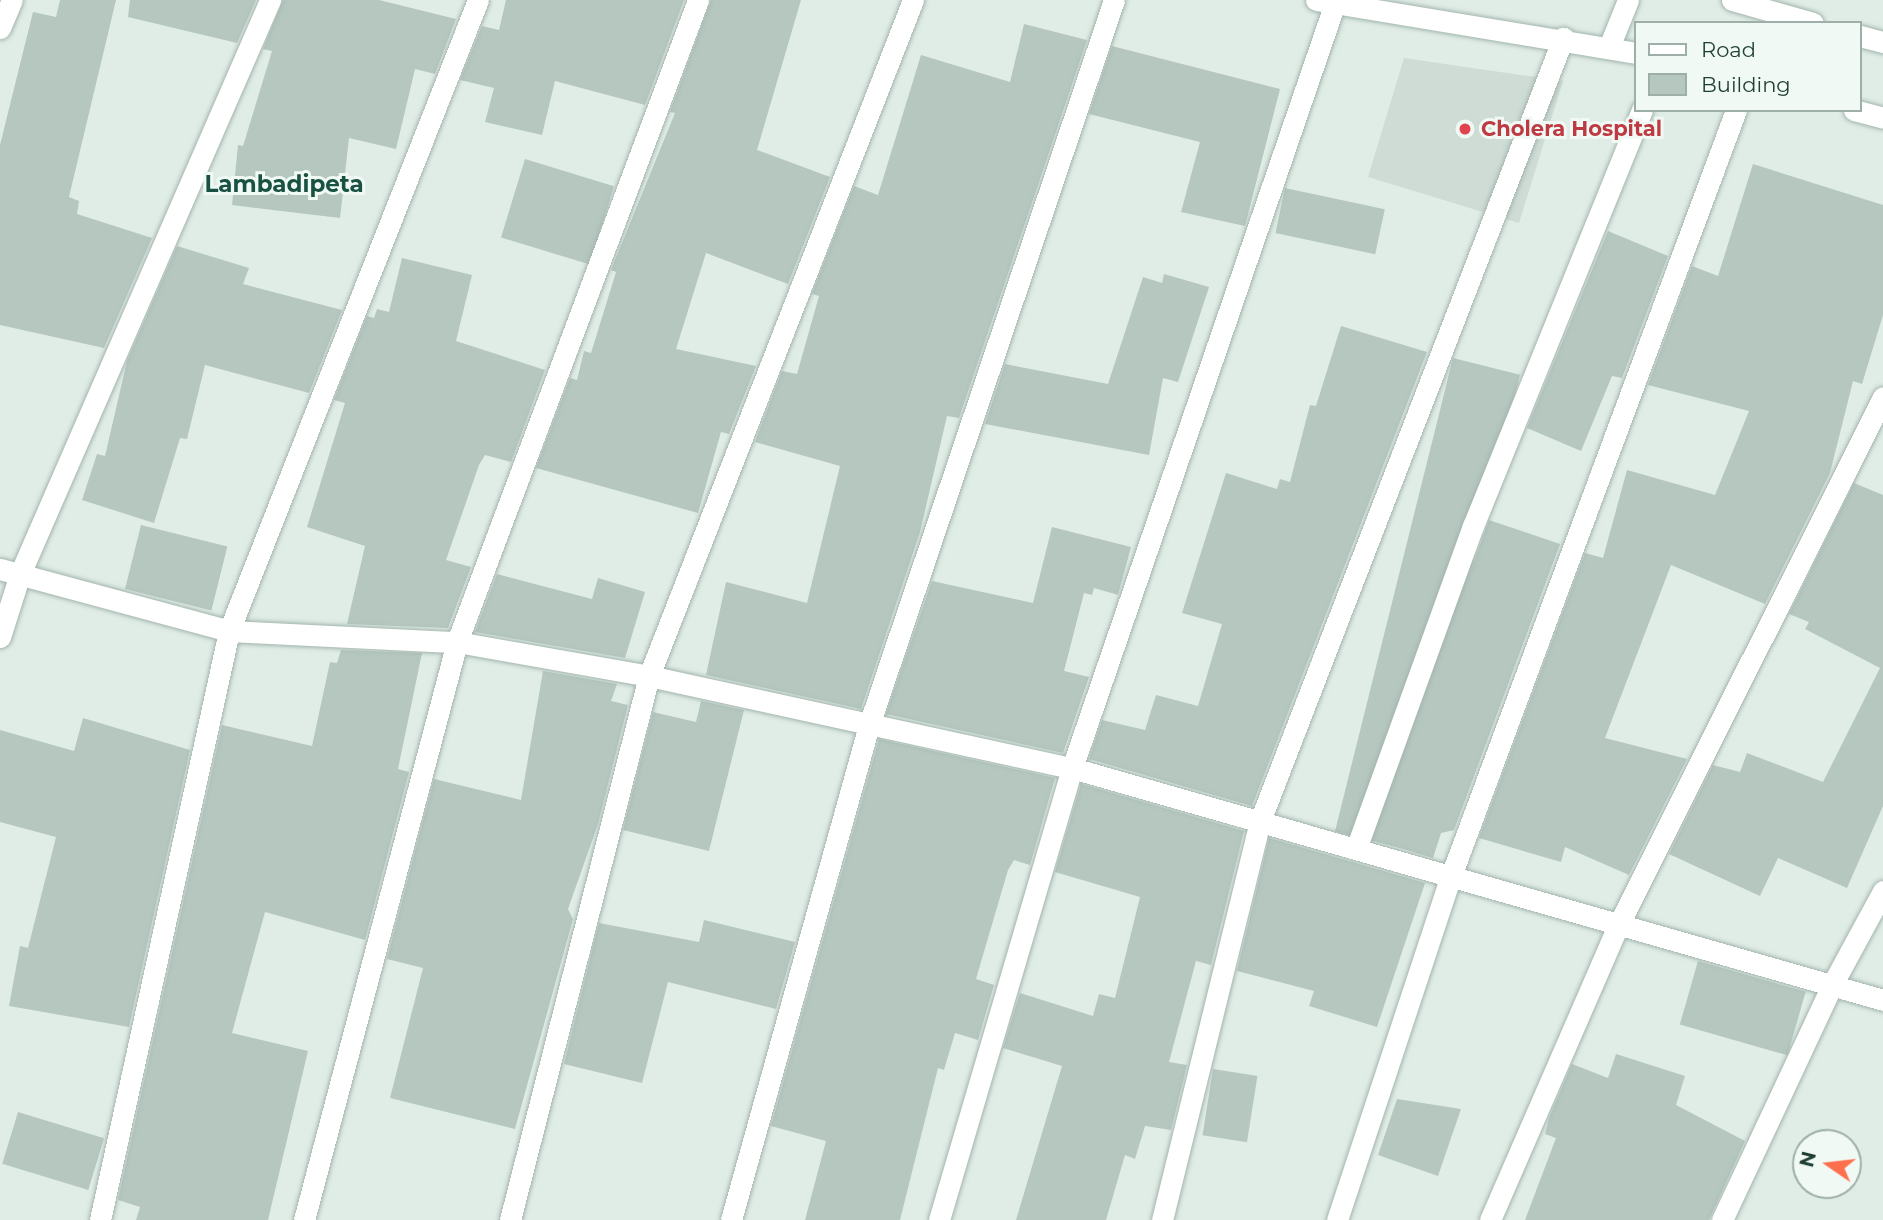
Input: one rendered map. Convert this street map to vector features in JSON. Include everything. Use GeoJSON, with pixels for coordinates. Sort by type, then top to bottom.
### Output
{"type":"FeatureCollection","features":[{"type":"Feature","properties":{"kind":"street"},"geometry":{"type":"LineString","coordinates":[[0,27],[12,0]]}},
{"type":"Feature","properties":{"kind":"street"},"geometry":{"type":"LineString","coordinates":[[0,637],[10,571],[270,0]]}},
{"type":"Feature","properties":{"kind":"street"},"geometry":{"type":"LineString","coordinates":[[100,1220],[229,631],[478,0]]}},
{"type":"Feature","properties":{"kind":"street"},"geometry":{"type":"LineString","coordinates":[[304,1220],[457,642],[698,0]]}},
{"type":"Feature","properties":{"kind":"street"},"geometry":{"type":"LineString","coordinates":[[510,1220],[649,676],[913,0]]}},
{"type":"Feature","properties":{"kind":"street"},"geometry":{"type":"LineString","coordinates":[[731,1220],[869,725],[1114,0]]}},
{"type":"Feature","properties":{"kind":"street"},"geometry":{"type":"LineString","coordinates":[[1609,47],[1628,0]]}},
{"type":"Feature","properties":{"kind":"street"},"geometry":{"type":"LineString","coordinates":[[1732,0],[1806,21]]}},
{"type":"Feature","properties":{"kind":"street"},"geometry":{"type":"LineString","coordinates":[[939,1220],[1072,768],[1326,2],[1563,38],[1634,53]]}},
{"type":"Feature","properties":{"kind":"street"},"geometry":{"type":"LineString","coordinates":[[1862,37],[1883,42]]}},
{"type":"Feature","properties":{"kind":"street"},"geometry":{"type":"LineString","coordinates":[[1161,1220],[1260,821],[1563,38]]}},
{"type":"Feature","properties":{"kind":"street"},"geometry":{"type":"LineString","coordinates":[[1356,849],[1473,526],[1641,112]]}},
{"type":"Feature","properties":{"kind":"street"},"geometry":{"type":"LineString","coordinates":[[1337,1220],[1451,876],[1734,112]]}},
{"type":"Feature","properties":{"kind":"street"},"geometry":{"type":"LineString","coordinates":[[1861,112],[1883,118]]}},
{"type":"Feature","properties":{"kind":"street"},"geometry":{"type":"LineString","coordinates":[[1490,1220],[1619,924],[1883,397]]}},
{"type":"Feature","properties":{"kind":"street"},"geometry":{"type":"LineString","coordinates":[[10,571],[229,631],[457,642],[649,676],[1072,768],[1883,1000]]}},
{"type":"Feature","properties":{"kind":"street"},"geometry":{"type":"LineString","coordinates":[[1722,1220],[1832,985],[1883,891]]}},
{"type":"Feature","properties":{"kind":"shaded area","name":"Cholera Hospital"},"geometry":{"type":"Polygon","coordinates":[[[1404,58],[1563,81],[1519,223],[1368,177],[1404,58]]]}},
{"type":"Feature","properties":{"kind":"building"},"geometry":{"type":"Polygon","coordinates":[[[60,0],[116,0],[69,197],[79,201],[77,214],[152,238],[104,348],[0,325],[0,145],[33,12],[56,17],[60,0]]]}},
{"type":"Feature","properties":{"kind":"building"},"geometry":{"type":"Polygon","coordinates":[[[130,0],[256,0],[237,43],[128,17],[130,0]]]}},
{"type":"Feature","properties":{"kind":"building"},"geometry":{"type":"Polygon","coordinates":[[[283,0],[379,0],[456,19],[435,74],[415,69],[396,149],[349,138],[340,218],[232,205],[238,145],[243,146],[272,51],[263,49],[283,0]]]}},
{"type":"Feature","properties":{"kind":"building"},"geometry":{"type":"Polygon","coordinates":[[[506,0],[684,0],[645,105],[555,81],[542,135],[485,122],[494,88],[460,80],[482,26],[499,30],[506,0]]]}},
{"type":"Feature","properties":{"kind":"building"},"geometry":{"type":"Polygon","coordinates":[[[711,0],[801,0],[757,150],[830,177],[788,284],[706,253],[676,349],[756,366],[729,434],[721,432],[698,513],[536,468],[570,378],[577,380],[584,351],[591,353],[616,272],[611,270],[675,113],[670,112],[711,0]]]}},
{"type":"Feature","properties":{"kind":"building"},"geometry":{"type":"Polygon","coordinates":[[[1024,24],[1087,40],[959,418],[947,416],[920,532],[861,709],[706,675],[726,582],[807,603],[840,466],[755,442],[782,371],[797,374],[819,296],[812,294],[854,186],[878,195],[921,55],[1010,82],[1024,24]]]}},
{"type":"Feature","properties":{"kind":"building"},"geometry":{"type":"Polygon","coordinates":[[[1112,46],[1280,89],[1245,226],[1181,212],[1200,142],[1089,114],[1112,46]]]}},
{"type":"Feature","properties":{"kind":"building"},"geometry":{"type":"Polygon","coordinates":[[[525,159],[614,186],[590,265],[501,237],[525,159]]]}},
{"type":"Feature","properties":{"kind":"building"},"geometry":{"type":"Polygon","coordinates":[[[1753,164],[1883,205],[1883,315],[1862,384],[1853,381],[1830,473],[1765,604],[1671,565],[1605,738],[1687,759],[1629,875],[1565,847],[1561,862],[1479,838],[1585,553],[1603,558],[1627,470],[1715,495],[1749,411],[1648,385],[1692,266],[1718,276],[1753,164]]]}},
{"type":"Feature","properties":{"kind":"building"},"geometry":{"type":"Polygon","coordinates":[[[1285,188],[1385,209],[1375,254],[1275,233],[1285,188]]]}},
{"type":"Feature","properties":{"kind":"building"},"geometry":{"type":"Polygon","coordinates":[[[1608,231],[1668,256],[1622,378],[1612,376],[1581,451],[1527,428],[1608,231]]]}},
{"type":"Feature","properties":{"kind":"building"},"geometry":{"type":"Polygon","coordinates":[[[177,246],[249,268],[243,284],[342,310],[309,393],[205,365],[187,439],[180,438],[154,523],[82,500],[97,454],[105,456],[127,361],[177,246]]]}},
{"type":"Feature","properties":{"kind":"building"},"geometry":{"type":"Polygon","coordinates":[[[402,258],[472,275],[456,341],[545,370],[511,462],[485,455],[479,465],[446,560],[471,567],[448,628],[347,624],[365,546],[307,527],[345,403],[334,400],[367,316],[374,318],[377,309],[389,312],[402,258]]]}},
{"type":"Feature","properties":{"kind":"building"},"geometry":{"type":"Polygon","coordinates":[[[1164,274],[1209,287],[1178,382],[1163,378],[1149,455],[985,424],[1005,364],[1108,384],[1143,277],[1162,283],[1164,274]]]}},
{"type":"Feature","properties":{"kind":"building"},"geometry":{"type":"Polygon","coordinates":[[[1341,326],[1427,352],[1252,806],[1089,759],[1102,720],[1145,730],[1156,695],[1198,706],[1222,624],[1182,613],[1226,473],[1277,489],[1280,479],[1290,482],[1310,405],[1316,406],[1341,326]]]}},
{"type":"Feature","properties":{"kind":"building"},"geometry":{"type":"Polygon","coordinates":[[[1453,358],[1520,375],[1402,848],[1335,832],[1453,358]]]}},
{"type":"Feature","properties":{"kind":"building"},"geometry":{"type":"Polygon","coordinates":[[[1854,483],[1883,495],[1883,806],[1847,888],[1778,858],[1760,896],[1669,854],[1713,765],[1740,772],[1747,753],[1823,782],[1880,668],[1805,629],[1809,622],[1789,614],[1854,483]]]}},
{"type":"Feature","properties":{"kind":"building"},"geometry":{"type":"Polygon","coordinates":[[[1489,520],[1560,544],[1454,830],[1441,833],[1433,858],[1373,840],[1489,520]]]}},
{"type":"Feature","properties":{"kind":"building"},"geometry":{"type":"Polygon","coordinates":[[[141,525],[227,547],[211,611],[125,589],[141,525]]]}},
{"type":"Feature","properties":{"kind":"building"},"geometry":{"type":"Polygon","coordinates":[[[1052,527],[1131,547],[1118,595],[1094,588],[1092,595],[1084,593],[1064,671],[1089,677],[1063,753],[886,714],[932,581],[1033,603],[1052,527]]]}},
{"type":"Feature","properties":{"kind":"building"},"geometry":{"type":"Polygon","coordinates":[[[497,574],[592,599],[598,578],[645,592],[625,658],[475,632],[497,574]]]}},
{"type":"Feature","properties":{"kind":"building"},"geometry":{"type":"Polygon","coordinates":[[[341,650],[422,653],[398,769],[409,772],[365,940],[265,912],[232,1033],[308,1051],[268,1220],[136,1220],[140,1207],[118,1200],[222,725],[312,746],[330,662],[337,663],[341,650]]]}},
{"type":"Feature","properties":{"kind":"building"},"geometry":{"type":"Polygon","coordinates":[[[543,671],[617,684],[611,701],[628,705],[598,824],[568,909],[573,919],[515,1129],[390,1098],[423,968],[387,959],[434,779],[521,800],[543,671]]]}},
{"type":"Feature","properties":{"kind":"building"},"geometry":{"type":"Polygon","coordinates":[[[701,701],[744,710],[709,851],[623,830],[653,712],[696,722],[701,701]]]}},
{"type":"Feature","properties":{"kind":"building"},"geometry":{"type":"Polygon","coordinates":[[[83,718],[190,750],[129,1027],[9,1006],[20,946],[28,948],[56,837],[0,822],[0,730],[74,751],[83,718]]]}},
{"type":"Feature","properties":{"kind":"building"},"geometry":{"type":"Polygon","coordinates":[[[879,739],[1055,778],[1030,865],[1014,860],[1008,870],[976,979],[994,985],[978,1040],[955,1033],[944,1070],[938,1068],[900,1220],[805,1220],[826,1141],[771,1126],[879,739]]]}},
{"type":"Feature","properties":{"kind":"building"},"geometry":{"type":"Polygon","coordinates":[[[1081,784],[1244,831],[1211,965],[1196,961],[1169,1062],[1187,1065],[1171,1130],[1145,1126],[1135,1159],[1125,1155],[1106,1220],[1016,1220],[1062,1066],[1003,1048],[1020,993],[1093,1016],[1099,994],[1115,998],[1140,897],[1055,872],[1081,784]]]}},
{"type":"Feature","properties":{"kind":"building"},"geometry":{"type":"Polygon","coordinates":[[[1269,838],[1425,883],[1377,1027],[1309,1006],[1314,991],[1237,971],[1269,838]]]}},
{"type":"Feature","properties":{"kind":"building"},"geometry":{"type":"Polygon","coordinates":[[[704,920],[795,942],[776,1009],[668,982],[642,1083],[564,1064],[599,923],[699,942],[704,920]]]}},
{"type":"Feature","properties":{"kind":"building"},"geometry":{"type":"Polygon","coordinates":[[[1698,961],[1806,992],[1787,1055],[1680,1024],[1698,961]]]}},
{"type":"Feature","properties":{"kind":"building"},"geometry":{"type":"Polygon","coordinates":[[[1616,1054],[1685,1076],[1676,1105],[1745,1141],[1709,1220],[1525,1220],[1556,1138],[1545,1134],[1549,1118],[1572,1064],[1608,1078],[1616,1054]]]}},
{"type":"Feature","properties":{"kind":"building"},"geometry":{"type":"Polygon","coordinates":[[[1213,1069],[1257,1076],[1247,1142],[1203,1135],[1213,1069]]]}},
{"type":"Feature","properties":{"kind":"building"},"geometry":{"type":"Polygon","coordinates":[[[1397,1099],[1461,1109],[1438,1176],[1378,1155],[1397,1099]]]}},
{"type":"Feature","properties":{"kind":"building"},"geometry":{"type":"Polygon","coordinates":[[[18,1112],[104,1138],[88,1190],[2,1164],[18,1112]]]}},
{"type":"Feature","properties":{"kind":"place","name":"Cholera Hospital"},"geometry":{"type":"Point","coordinates":[1465,129]}},
{"type":"Feature","properties":{"kind":"district","name":"Lambadipeta"},"geometry":{"type":"Point","coordinates":[284,184]}}]}
